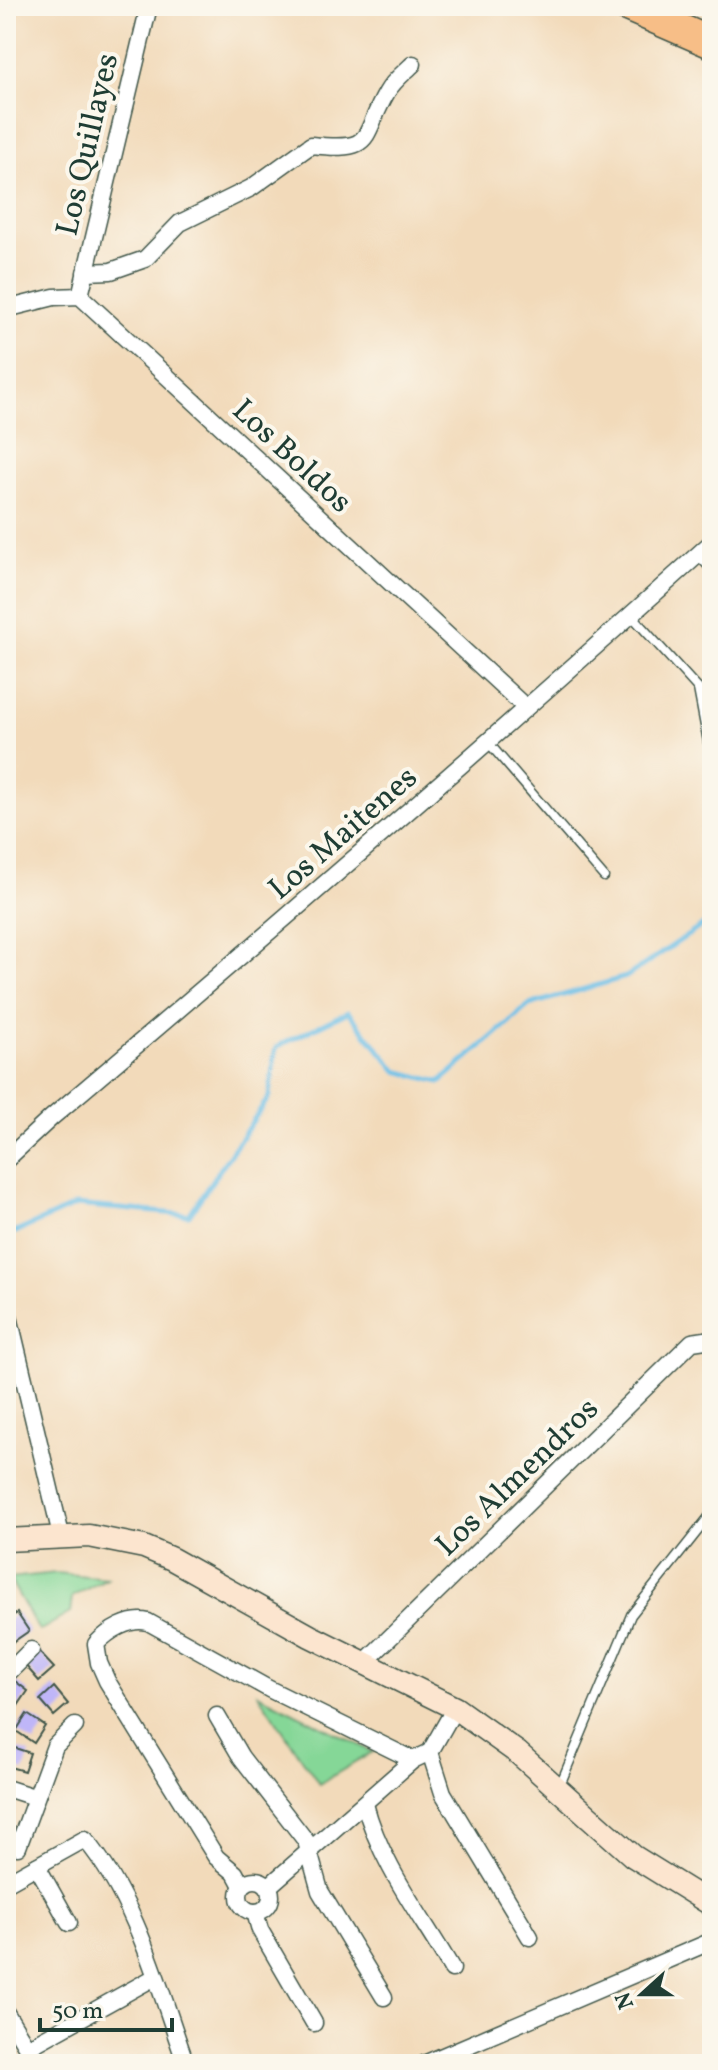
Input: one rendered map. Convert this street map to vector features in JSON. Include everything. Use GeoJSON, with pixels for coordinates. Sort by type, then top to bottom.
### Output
{"type":"FeatureCollection","features":[{"type":"Feature","properties":{"kind":"highway"},"geometry":{"type":"LineString","coordinates":[[627,6],[712,43]]}},
{"type":"Feature","properties":{"kind":"main road"},"geometry":{"type":"LineString","coordinates":[[6,1540],[61,1535],[144,1547],[455,1708],[518,1753],[633,1856],[712,1905]]}},
{"type":"Feature","properties":{"kind":"street","name":"Los Quillayes"},"geometry":{"type":"LineString","coordinates":[[80,296],[149,6]]}},
{"type":"Feature","properties":{"kind":"street"},"geometry":{"type":"LineString","coordinates":[[85,272],[111,271],[145,259],[180,223],[251,188],[311,145],[346,149],[367,138],[388,89],[413,64]]}},
{"type":"Feature","properties":{"kind":"street"},"geometry":{"type":"LineString","coordinates":[[6,309],[54,297],[80,296]]}},
{"type":"Feature","properties":{"kind":"street","name":"Los Boldos"},"geometry":{"type":"LineString","coordinates":[[80,296],[524,706]]}},
{"type":"Feature","properties":{"kind":"street","name":"Los Maitenes"},"geometry":{"type":"LineString","coordinates":[[6,1160],[51,1118],[363,853],[524,706],[712,542]]}},
{"type":"Feature","properties":{"kind":"street"},"geometry":{"type":"LineString","coordinates":[[6,1304],[61,1535]]}},
{"type":"Feature","properties":{"kind":"street","name":"Los Almendros"},"geometry":{"type":"LineString","coordinates":[[364,1663],[692,1342],[712,1339]]}},
{"type":"Feature","properties":{"kind":"street"},"geometry":{"type":"LineString","coordinates":[[242,1886],[255,1879],[268,1887],[271,1896],[268,1905],[255,1912],[246,1909],[240,1901],[242,1886],[235,1873],[216,1857],[107,1681],[96,1653],[96,1644],[102,1638],[132,1621],[148,1622],[269,1689],[413,1760]]}},
{"type":"Feature","properties":{"kind":"street"},"geometry":{"type":"LineString","coordinates":[[6,1675],[31,1650]]}},
{"type":"Feature","properties":{"kind":"street"},"geometry":{"type":"LineString","coordinates":[[268,1887],[413,1760],[430,1752],[455,1708]]}},
{"type":"Feature","properties":{"kind":"street"},"geometry":{"type":"LineString","coordinates":[[217,1716],[241,1757],[311,1850],[320,1891],[384,1997]]}},
{"type":"Feature","properties":{"kind":"street"},"geometry":{"type":"LineString","coordinates":[[18,1847],[55,1746],[75,1726]]}},
{"type":"Feature","properties":{"kind":"street"},"geometry":{"type":"LineString","coordinates":[[430,1752],[443,1793],[530,1937]]}},
{"type":"Feature","properties":{"kind":"street"},"geometry":{"type":"LineString","coordinates":[[6,1788],[34,1797]]}},
{"type":"Feature","properties":{"kind":"street"},"geometry":{"type":"LineString","coordinates":[[365,1804],[378,1841],[452,1969]]}},
{"type":"Feature","properties":{"kind":"street"},"geometry":{"type":"LineString","coordinates":[[6,1883],[85,1839],[104,1862],[155,1977],[186,2064]]}},
{"type":"Feature","properties":{"kind":"street"},"geometry":{"type":"LineString","coordinates":[[37,1866],[69,1923]]}},
{"type":"Feature","properties":{"kind":"street"},"geometry":{"type":"LineString","coordinates":[[255,1912],[260,1930],[314,2023]]}},
{"type":"Feature","properties":{"kind":"street"},"geometry":{"type":"LineString","coordinates":[[424,2064],[712,1941]]}},
{"type":"Feature","properties":{"kind":"street"},"geometry":{"type":"LineString","coordinates":[[27,2048],[155,1977]]}},
{"type":"Feature","properties":{"kind":"street"},"geometry":{"type":"LineString","coordinates":[[6,2013],[37,2064]]}},
{"type":"Feature","properties":{"kind":"lane"},"geometry":{"type":"LineString","coordinates":[[698,555],[712,570]]}},
{"type":"Feature","properties":{"kind":"lane"},"geometry":{"type":"LineString","coordinates":[[631,615],[712,704]]}},
{"type":"Feature","properties":{"kind":"lane"},"geometry":{"type":"LineString","coordinates":[[698,688],[712,763]]}},
{"type":"Feature","properties":{"kind":"lane"},"geometry":{"type":"LineString","coordinates":[[487,740],[604,877]]}},
{"type":"Feature","properties":{"kind":"lane"},"geometry":{"type":"LineString","coordinates":[[558,1790],[631,1615],[712,1513]]}},
{"type":"Feature","properties":{"kind":"green space"},"geometry":{"type":"Polygon","coordinates":[[[56,1573],[107,1578],[72,1597],[70,1613],[39,1631],[9,1578],[56,1573]]]}},
{"type":"Feature","properties":{"kind":"green space"},"geometry":{"type":"Polygon","coordinates":[[[258,1694],[373,1752],[319,1784],[258,1694]]]}},
{"type":"Feature","properties":{"kind":"building"},"geometry":{"type":"Polygon","coordinates":[[[17,1613],[29,1631],[13,1642],[6,1632],[6,1621],[17,1613]]]}},
{"type":"Feature","properties":{"kind":"building"},"geometry":{"type":"Polygon","coordinates":[[[39,1652],[54,1668],[39,1681],[25,1665],[39,1652]]]}},
{"type":"Feature","properties":{"kind":"building"},"geometry":{"type":"Polygon","coordinates":[[[11,1678],[28,1691],[17,1707],[6,1699],[6,1685],[11,1678]]]}},
{"type":"Feature","properties":{"kind":"building"},"geometry":{"type":"Polygon","coordinates":[[[54,1687],[68,1704],[54,1716],[40,1700],[54,1687]]]}},
{"type":"Feature","properties":{"kind":"building"},"geometry":{"type":"Polygon","coordinates":[[[27,1714],[45,1726],[34,1743],[16,1731],[27,1714]]]}},
{"type":"Feature","properties":{"kind":"building"},"geometry":{"type":"Polygon","coordinates":[[[9,1746],[30,1753],[24,1771],[6,1766],[9,1746]]]}},
{"type":"Feature","properties":{"kind":"waterway"},"geometry":{"type":"LineString","coordinates":[[6,1230],[16,1232],[76,1205],[189,1215],[269,1097],[276,1047],[348,1012],[397,1071],[440,1082],[529,1005],[626,977],[712,919]]}}]}
